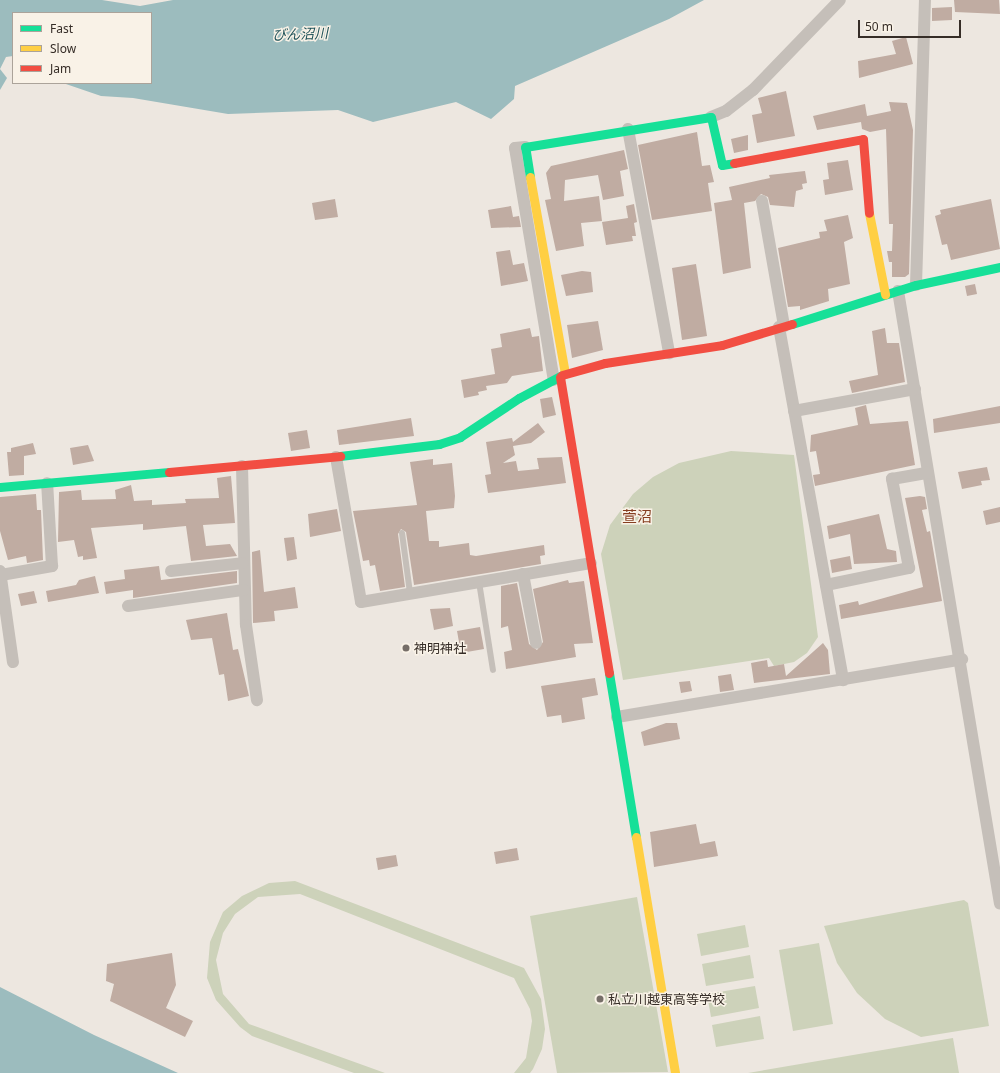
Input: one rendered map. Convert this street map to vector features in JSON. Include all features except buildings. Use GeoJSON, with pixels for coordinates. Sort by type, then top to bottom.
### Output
{"type":"FeatureCollection","features":[{"type":"Feature","properties":{"kind":"street"},"geometry":{"type":"LineString","coordinates":[[675,1073],[617,717],[533,220],[515,148],[711,117],[726,111],[753,90],[840,0]]}},
{"type":"Feature","properties":{"kind":"street"},"geometry":{"type":"LineString","coordinates":[[916,285],[925,0]]}},
{"type":"Feature","properties":{"kind":"street"},"geometry":{"type":"LineString","coordinates":[[711,117],[722,165],[863,139],[866,196],[885,294]]}},
{"type":"Feature","properties":{"kind":"street"},"geometry":{"type":"LineString","coordinates":[[628,129],[669,353]]}},
{"type":"Feature","properties":{"kind":"street"},"geometry":{"type":"LineString","coordinates":[[762,202],[794,411],[844,680]]}},
{"type":"Feature","properties":{"kind":"street"},"geometry":{"type":"LineString","coordinates":[[0,487],[336,457],[449,442],[560,377],[669,353],[722,345],[916,285],[1000,267]]}},
{"type":"Feature","properties":{"kind":"street"},"geometry":{"type":"LineString","coordinates":[[898,291],[927,473],[962,659],[1000,904]]}},
{"type":"Feature","properties":{"kind":"street"},"geometry":{"type":"LineString","coordinates":[[794,411],[914,389]]}},
{"type":"Feature","properties":{"kind":"street"},"geometry":{"type":"LineString","coordinates":[[336,457],[361,602],[523,574],[591,564]]}},
{"type":"Feature","properties":{"kind":"street"},"geometry":{"type":"LineString","coordinates":[[242,466],[244,590],[257,700]]}},
{"type":"Feature","properties":{"kind":"street"},"geometry":{"type":"LineString","coordinates":[[826,585],[909,568],[892,479],[927,473]]}},
{"type":"Feature","properties":{"kind":"street"},"geometry":{"type":"LineString","coordinates":[[13,662],[0,573],[52,566],[47,483]]}},
{"type":"Feature","properties":{"kind":"street"},"geometry":{"type":"LineString","coordinates":[[171,571],[244,563]]}},
{"type":"Feature","properties":{"kind":"street"},"geometry":{"type":"LineString","coordinates":[[523,574],[536,643]]}},
{"type":"Feature","properties":{"kind":"street"},"geometry":{"type":"LineString","coordinates":[[128,606],[244,590]]}},
{"type":"Feature","properties":{"kind":"street"},"geometry":{"type":"LineString","coordinates":[[617,717],[962,659]]}},
{"type":"Feature","properties":{"kind":"lane"},"geometry":{"type":"LineString","coordinates":[[402,533],[410,593]]}},
{"type":"Feature","properties":{"kind":"lane"},"geometry":{"type":"LineString","coordinates":[[479,582],[493,670]]}},
{"type":"Feature","properties":{"kind":"green space"},"geometry":{"type":"Polygon","coordinates":[[[731,451],[794,455],[818,637],[807,653],[794,662],[774,666],[769,658],[623,680],[601,554],[610,525],[633,494],[653,477],[679,463],[731,451]]]}},
{"type":"Feature","properties":{"kind":"green space"},"geometry":{"type":"Polygon","coordinates":[[[295,881],[524,968],[541,999],[545,1029],[542,1049],[530,1073],[514,1073],[526,1058],[532,1021],[530,1009],[514,978],[300,894],[258,897],[235,914],[223,933],[216,960],[223,994],[249,1024],[385,1073],[354,1073],[252,1036],[240,1027],[216,1000],[207,978],[210,942],[223,912],[242,896],[269,883],[295,881]]]}},
{"type":"Feature","properties":{"kind":"green space"},"geometry":{"type":"Polygon","coordinates":[[[637,897],[668,1072],[557,1073],[530,916],[637,897]]]}},
{"type":"Feature","properties":{"kind":"green space"},"geometry":{"type":"Polygon","coordinates":[[[964,900],[968,903],[989,1026],[921,1037],[885,1019],[857,993],[837,963],[824,926],[964,900]]]}},
{"type":"Feature","properties":{"kind":"green space"},"geometry":{"type":"Polygon","coordinates":[[[745,925],[749,947],[701,956],[697,934],[745,925]]]}},
{"type":"Feature","properties":{"kind":"green space"},"geometry":{"type":"Polygon","coordinates":[[[819,943],[833,1024],[793,1031],[779,950],[819,943]]]}},
{"type":"Feature","properties":{"kind":"green space"},"geometry":{"type":"Polygon","coordinates":[[[750,955],[754,978],[706,986],[702,964],[750,955]]]}},
{"type":"Feature","properties":{"kind":"green space"},"geometry":{"type":"Polygon","coordinates":[[[755,986],[759,1008],[711,1017],[707,994],[755,986]]]}},
{"type":"Feature","properties":{"kind":"green space"},"geometry":{"type":"Polygon","coordinates":[[[760,1016],[764,1039],[716,1047],[712,1025],[760,1016]]]}},
{"type":"Feature","properties":{"kind":"green space"},"geometry":{"type":"Polygon","coordinates":[[[953,1038],[959,1073],[748,1073],[953,1038]]]}},
{"type":"Feature","properties":{"kind":"water","name":"びん沼川"},"geometry":{"type":"Polygon","coordinates":[[[0,0],[102,0],[140,6],[173,0],[704,0],[669,19],[515,86],[514,99],[491,119],[456,102],[373,122],[338,110],[228,114],[133,98],[101,96],[66,84],[152,84],[152,12],[12,12],[12,56],[6,57],[0,69],[0,0]]]}},
{"type":"Feature","properties":{"kind":"water"},"geometry":{"type":"Polygon","coordinates":[[[0,69],[7,78],[0,90],[0,69]]]}},
{"type":"Feature","properties":{"kind":"water"},"geometry":{"type":"Polygon","coordinates":[[[0,987],[94,1035],[178,1073],[0,1073],[0,987]]]}},
{"type":"Feature","properties":{"kind":"traffic: fast"},"geometry":{"type":"LineString","coordinates":[[530,177],[525,147],[711,117],[722,165],[734,163]]}},
{"type":"Feature","properties":{"kind":"traffic: fast"},"geometry":{"type":"LineString","coordinates":[[792,324],[916,285],[1000,267]]}},
{"type":"Feature","properties":{"kind":"traffic: fast"},"geometry":{"type":"LineString","coordinates":[[340,456],[439,444],[460,437],[519,398],[562,375]]}},
{"type":"Feature","properties":{"kind":"traffic: fast"},"geometry":{"type":"LineString","coordinates":[[0,487],[169,472]]}},
{"type":"Feature","properties":{"kind":"traffic: fast"},"geometry":{"type":"LineString","coordinates":[[609,673],[636,837]]}},
{"type":"Feature","properties":{"kind":"traffic: slow"},"geometry":{"type":"LineString","coordinates":[[530,177],[565,374]]}},
{"type":"Feature","properties":{"kind":"traffic: slow"},"geometry":{"type":"LineString","coordinates":[[869,213],[885,294]]}},
{"type":"Feature","properties":{"kind":"traffic: slow"},"geometry":{"type":"LineString","coordinates":[[636,837],[675,1073]]}},
{"type":"Feature","properties":{"kind":"traffic: jam"},"geometry":{"type":"LineString","coordinates":[[734,163],[863,139],[869,213]]}},
{"type":"Feature","properties":{"kind":"traffic: jam"},"geometry":{"type":"LineString","coordinates":[[562,375],[605,363],[722,345],[792,324]]}},
{"type":"Feature","properties":{"kind":"traffic: jam"},"geometry":{"type":"LineString","coordinates":[[560,377],[609,673]]}},
{"type":"Feature","properties":{"kind":"traffic: jam"},"geometry":{"type":"LineString","coordinates":[[169,472],[340,456]]}},
{"type":"Feature","properties":{"kind":"place","name":"神明神社"},"geometry":{"type":"Point","coordinates":[406,648]}},
{"type":"Feature","properties":{"kind":"place","name":"私立川越東高等学校"},"geometry":{"type":"Point","coordinates":[600,999]}},
{"type":"Feature","properties":{"kind":"district","name":"萱沼"},"geometry":{"type":"Point","coordinates":[637,517]}}]}
